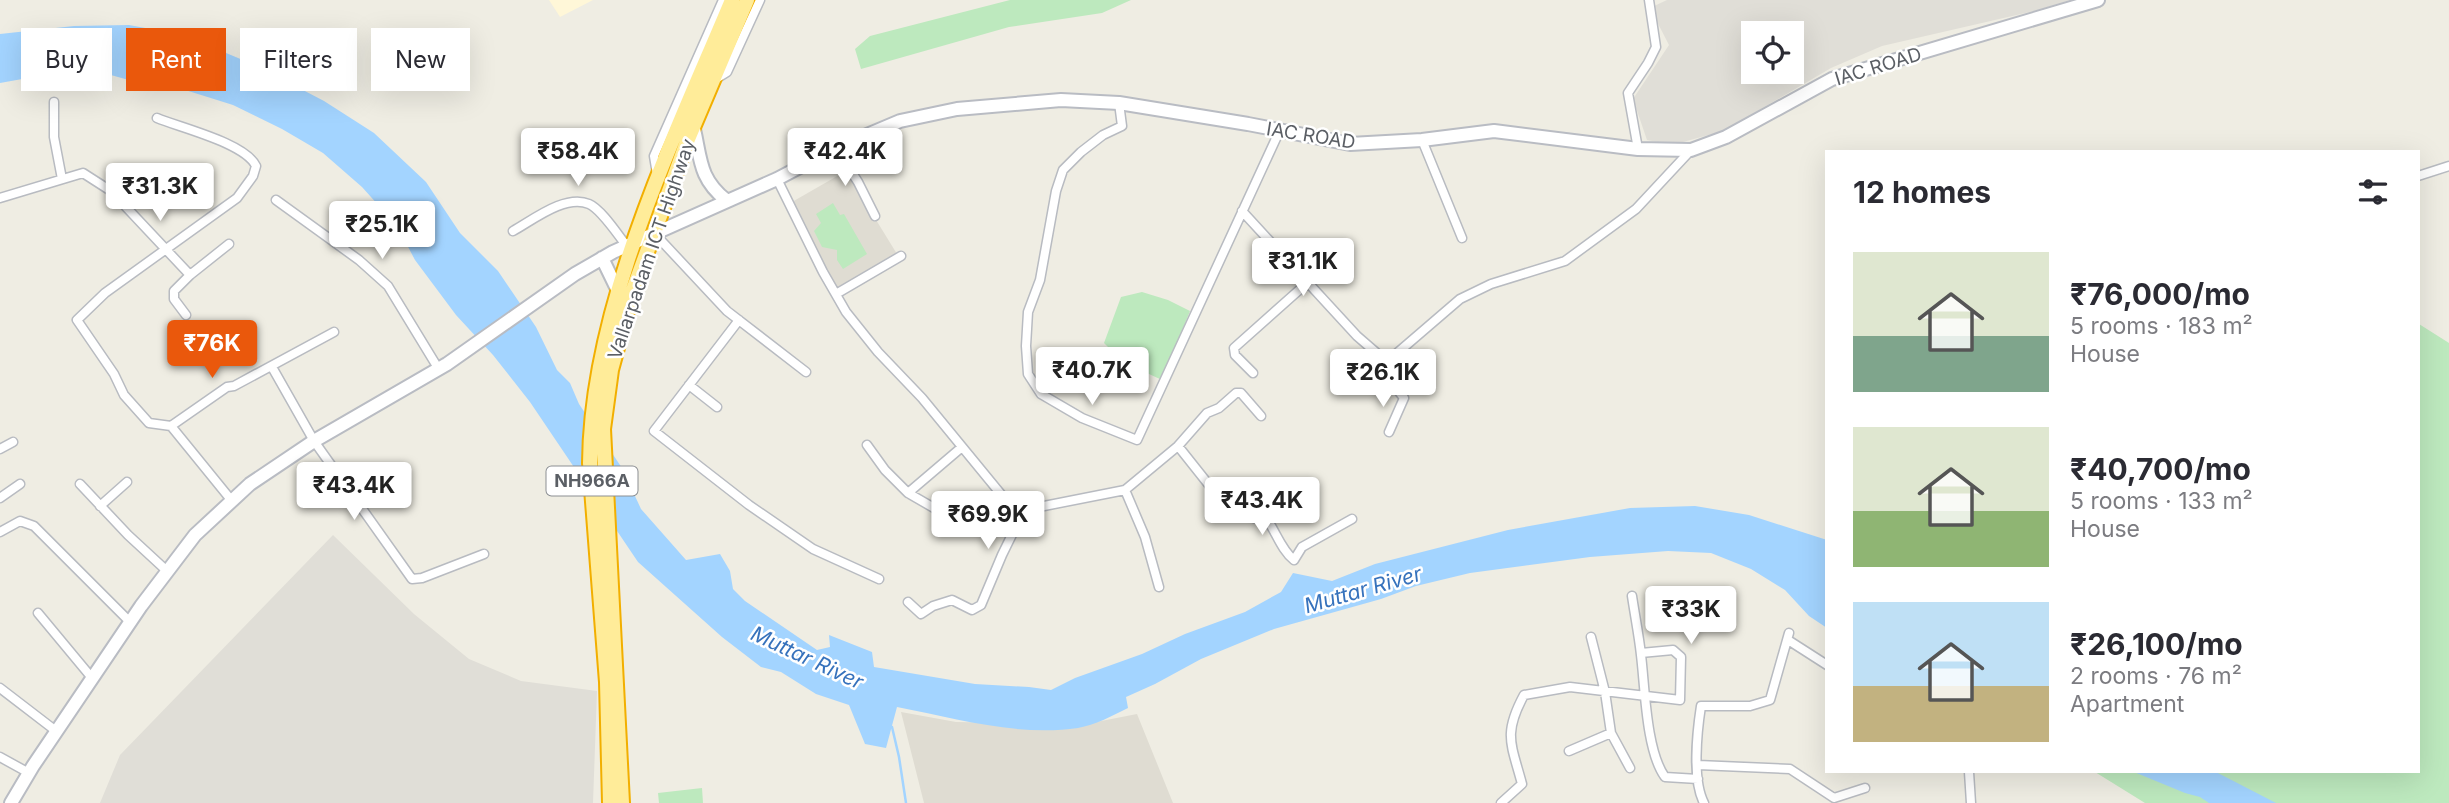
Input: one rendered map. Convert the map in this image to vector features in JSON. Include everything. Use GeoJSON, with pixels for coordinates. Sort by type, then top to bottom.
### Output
{"type":"FeatureCollection","features":[{"type":"Feature","properties":{"kind":"highway","name":"Vallarpadam ICT Highway"},"geometry":{"type":"LineString","coordinates":[[622,803],[607,596],[590,463],[590,426],[605,368],[630,243],[732,0]]}},
{"type":"Feature","properties":{"kind":"highway","name":"Vallarpadam ICT Highway"},"geometry":{"type":"LineString","coordinates":[[605,368],[694,125],[747,0]]}},
{"type":"Feature","properties":{"kind":"highway","name":"Vallarpadam ICT Highway"},"geometry":{"type":"LineString","coordinates":[[607,596],[610,803]]}},
{"type":"Feature","properties":{"kind":"main road","name":"IAC ROAD"},"geometry":{"type":"LineString","coordinates":[[12,803],[92,678],[167,571],[195,535],[250,484],[314,441],[443,366],[602,258],[653,232],[777,179],[836,148],[900,121],[957,109],[1061,100],[1119,103],[1350,144],[1422,140],[1494,131],[1638,149],[1691,150],[1726,137],[1832,79],[2098,0]]}},
{"type":"Feature","properties":{"kind":"main road"},"geometry":{"type":"LineString","coordinates":[[694,125],[702,171],[712,189],[726,200]]}},
{"type":"Feature","properties":{"kind":"main road"},"geometry":{"type":"LineString","coordinates":[[602,258],[620,292]]}},
{"type":"Feature","properties":{"kind":"main road"},"geometry":{"type":"LineString","coordinates":[[22,787],[26,803]]}},
{"type":"Feature","properties":{"kind":"street"},"geometry":{"type":"LineString","coordinates":[[658,181],[654,156],[723,0]]}},
{"type":"Feature","properties":{"kind":"street"},"geometry":{"type":"LineString","coordinates":[[712,81],[727,72],[760,0]]}},
{"type":"Feature","properties":{"kind":"street"},"geometry":{"type":"LineString","coordinates":[[1638,149],[1628,93],[1656,47],[1649,0]]}},
{"type":"Feature","properties":{"kind":"street"},"geometry":{"type":"LineString","coordinates":[[54,102],[54,137],[62,179]]}},
{"type":"Feature","properties":{"kind":"street"},"geometry":{"type":"LineString","coordinates":[[1119,103],[1122,125],[1103,135],[1063,170],[1056,191],[1040,279],[1028,312],[1028,374],[1041,394],[1056,405],[1137,440],[1279,132]]}},
{"type":"Feature","properties":{"kind":"street"},"geometry":{"type":"LineString","coordinates":[[157,118],[234,148],[252,158],[256,166],[253,176],[237,198],[106,293],[77,320],[114,373],[124,395],[149,423],[171,426],[227,387],[272,367],[334,332]]}},
{"type":"Feature","properties":{"kind":"street"},"geometry":{"type":"LineString","coordinates":[[1422,140],[1462,238]]}},
{"type":"Feature","properties":{"kind":"street"},"geometry":{"type":"LineString","coordinates":[[836,148],[859,182],[875,216]]}},
{"type":"Feature","properties":{"kind":"street"},"geometry":{"type":"LineString","coordinates":[[1389,432],[1404,398],[1384,373],[1387,362],[1460,299],[1491,284],[1565,261],[1636,209],[1691,150]]}},
{"type":"Feature","properties":{"kind":"street"},"geometry":{"type":"LineString","coordinates":[[2420,175],[2449,166]]}},
{"type":"Feature","properties":{"kind":"street"},"geometry":{"type":"LineString","coordinates":[[0,198],[83,173],[111,191],[190,275]]}},
{"type":"Feature","properties":{"kind":"street"},"geometry":{"type":"LineString","coordinates":[[777,179],[846,312],[878,352],[922,398],[1009,504],[1024,510],[1125,490],[1178,446],[1207,413],[1219,408],[1236,393],[1241,393],[1261,416]]}},
{"type":"Feature","properties":{"kind":"street"},"geometry":{"type":"LineString","coordinates":[[276,200],[359,260],[388,286],[443,366]]}},
{"type":"Feature","properties":{"kind":"street"},"geometry":{"type":"LineString","coordinates":[[513,231],[564,204],[588,203],[630,243]]}},
{"type":"Feature","properties":{"kind":"street"},"geometry":{"type":"LineString","coordinates":[[1242,211],[1357,336],[1387,362]]}},
{"type":"Feature","properties":{"kind":"street"},"geometry":{"type":"LineString","coordinates":[[653,232],[727,311],[806,372]]}},
{"type":"Feature","properties":{"kind":"street"},"geometry":{"type":"LineString","coordinates":[[186,315],[173,294],[190,275],[229,244]]}},
{"type":"Feature","properties":{"kind":"street"},"geometry":{"type":"LineString","coordinates":[[836,294],[901,256]]}},
{"type":"Feature","properties":{"kind":"street"},"geometry":{"type":"LineString","coordinates":[[1253,373],[1236,355],[1234,348],[1307,283]]}},
{"type":"Feature","properties":{"kind":"street"},"geometry":{"type":"LineString","coordinates":[[739,320],[654,430],[749,505],[813,549],[879,579]]}},
{"type":"Feature","properties":{"kind":"street"},"geometry":{"type":"LineString","coordinates":[[272,367],[314,441],[412,579],[422,578],[484,554]]}},
{"type":"Feature","properties":{"kind":"street"},"geometry":{"type":"LineString","coordinates":[[689,385],[717,408]]}},
{"type":"Feature","properties":{"kind":"street"},"geometry":{"type":"LineString","coordinates":[[171,426],[232,501]]}},
{"type":"Feature","properties":{"kind":"street"},"geometry":{"type":"LineString","coordinates":[[0,449],[13,442]]}},
{"type":"Feature","properties":{"kind":"street"},"geometry":{"type":"LineString","coordinates":[[867,445],[885,470],[908,493],[953,519],[951,526]]}},
{"type":"Feature","properties":{"kind":"street"},"geometry":{"type":"LineString","coordinates":[[908,493],[962,446]]}},
{"type":"Feature","properties":{"kind":"street"},"geometry":{"type":"LineString","coordinates":[[1178,446],[1209,485],[1254,518],[1263,514],[1286,554],[1294,560],[1302,547],[1352,519]]}},
{"type":"Feature","properties":{"kind":"street"},"geometry":{"type":"LineString","coordinates":[[100,506],[127,482]]}},
{"type":"Feature","properties":{"kind":"street"},"geometry":{"type":"LineString","coordinates":[[80,484],[167,571]]}},
{"type":"Feature","properties":{"kind":"street"},"geometry":{"type":"LineString","coordinates":[[0,498],[20,485]]}},
{"type":"Feature","properties":{"kind":"street"},"geometry":{"type":"LineString","coordinates":[[1125,490],[1144,537],[1159,587]]}},
{"type":"Feature","properties":{"kind":"street"},"geometry":{"type":"LineString","coordinates":[[908,602],[922,614],[933,606],[952,600],[972,610],[981,604],[1024,510]]}},
{"type":"Feature","properties":{"kind":"street"},"geometry":{"type":"LineString","coordinates":[[0,532],[20,521],[34,526],[130,622]]}},
{"type":"Feature","properties":{"kind":"street"},"geometry":{"type":"LineString","coordinates":[[1632,596],[1645,695],[1655,755],[1661,772],[1671,779],[1698,779]]}},
{"type":"Feature","properties":{"kind":"street"},"geometry":{"type":"LineString","coordinates":[[38,613],[92,678]]}},
{"type":"Feature","properties":{"kind":"street"},"geometry":{"type":"LineString","coordinates":[[1704,803],[1699,793],[1698,779],[1698,726],[1701,706],[1751,706],[1770,700],[1789,636],[1825,663]]}},
{"type":"Feature","properties":{"kind":"street"},"geometry":{"type":"LineString","coordinates":[[1591,637],[1605,692],[1611,733],[1630,768]]}},
{"type":"Feature","properties":{"kind":"street"},"geometry":{"type":"LineString","coordinates":[[1501,803],[1522,784],[1510,736],[1513,717],[1524,695],[1570,687],[1680,700],[1681,657],[1673,650],[1641,653]]}},
{"type":"Feature","properties":{"kind":"street"},"geometry":{"type":"LineString","coordinates":[[0,688],[57,731]]}},
{"type":"Feature","properties":{"kind":"street"},"geometry":{"type":"LineString","coordinates":[[1569,751],[1611,733]]}},
{"type":"Feature","properties":{"kind":"street"},"geometry":{"type":"LineString","coordinates":[[0,757],[29,773]]}},
{"type":"Feature","properties":{"kind":"street"},"geometry":{"type":"LineString","coordinates":[[1698,765],[1790,769],[1834,798],[1865,788]]}},
{"type":"Feature","properties":{"kind":"street"},"geometry":{"type":"LineString","coordinates":[[1969,773],[1971,803]]}},
{"type":"Feature","properties":{"kind":"shaded area"},"geometry":{"type":"Polygon","coordinates":[[[549,0],[593,0],[560,17],[549,0]]]}},
{"type":"Feature","properties":{"kind":"shaded area"},"geometry":{"type":"Polygon","coordinates":[[[1667,0],[2070,0],[2038,10],[1882,46],[1831,68],[1804,84],[1804,21],[1741,21],[1741,84],[1804,84],[1723,131],[1672,145],[1647,140],[1633,99],[1669,45],[1650,8],[1667,0]]]}},
{"type":"Feature","properties":{"kind":"shaded area"},"geometry":{"type":"Polygon","coordinates":[[[846,171],[897,254],[837,290],[792,202],[846,171]]]}},
{"type":"Feature","properties":{"kind":"shaded area"},"geometry":{"type":"Polygon","coordinates":[[[333,535],[414,614],[469,659],[521,681],[597,691],[593,803],[100,803],[120,755],[333,535]]]}},
{"type":"Feature","properties":{"kind":"shaded area"},"geometry":{"type":"Polygon","coordinates":[[[901,712],[956,722],[1086,724],[1137,714],[1173,803],[924,803],[901,712]]]}},
{"type":"Feature","properties":{"kind":"green space"},"geometry":{"type":"Polygon","coordinates":[[[1010,0],[1131,0],[1102,13],[1009,27],[861,69],[855,49],[870,36],[1010,0]]]}},
{"type":"Feature","properties":{"kind":"green space"},"geometry":{"type":"Polygon","coordinates":[[[833,203],[840,215],[844,214],[867,254],[843,269],[837,260],[837,250],[822,247],[814,231],[821,223],[816,214],[833,203]]]}},
{"type":"Feature","properties":{"kind":"green space"},"geometry":{"type":"Polygon","coordinates":[[[1142,292],[1168,300],[1190,311],[1162,380],[1123,362],[1104,343],[1121,297],[1142,292]]]}},
{"type":"Feature","properties":{"kind":"green space"},"geometry":{"type":"Polygon","coordinates":[[[2420,325],[2449,343],[2449,803],[2145,803],[2097,773],[2420,773],[2420,325]]]}},
{"type":"Feature","properties":{"kind":"green space"},"geometry":{"type":"Polygon","coordinates":[[[702,788],[703,803],[659,803],[658,793],[702,788]]]}},
{"type":"Feature","properties":{"kind":"water"},"geometry":{"type":"Polygon","coordinates":[[[129,25],[145,28],[126,28],[126,79],[112,75],[112,28],[56,28],[129,25]]]}},
{"type":"Feature","properties":{"kind":"water"},"geometry":{"type":"Polygon","coordinates":[[[21,32],[21,79],[0,83],[0,34],[21,32]]]}},
{"type":"Feature","properties":{"kind":"water","name":"Muttar River"},"geometry":{"type":"Polygon","coordinates":[[[226,53],[240,59],[240,91],[305,91],[374,133],[426,182],[460,233],[498,271],[536,327],[557,370],[570,383],[579,404],[622,468],[641,509],[686,560],[720,554],[730,571],[733,589],[745,601],[817,650],[830,647],[829,635],[872,652],[874,667],[975,684],[1051,690],[1075,678],[1245,612],[1281,592],[1293,573],[1332,581],[1375,564],[1508,530],[1630,508],[1695,506],[1749,515],[1825,539],[1825,627],[1809,616],[1785,590],[1751,569],[1711,553],[1668,551],[1590,557],[1470,573],[1416,586],[1381,599],[1274,629],[1201,659],[1126,697],[1128,708],[1084,727],[1055,730],[1010,728],[897,707],[886,748],[865,744],[849,705],[816,694],[781,672],[761,667],[722,637],[638,562],[530,402],[493,355],[456,315],[415,260],[397,226],[362,187],[323,153],[233,105],[188,91],[226,91],[226,53]]]}},
{"type":"Feature","properties":{"kind":"water"},"geometry":{"type":"Polygon","coordinates":[[[2136,773],[2218,773],[2276,803],[2209,803],[2136,773]]]}},
{"type":"Feature","properties":{"kind":"waterway"},"geometry":{"type":"LineString","coordinates":[[892,727],[906,803]]}}]}
